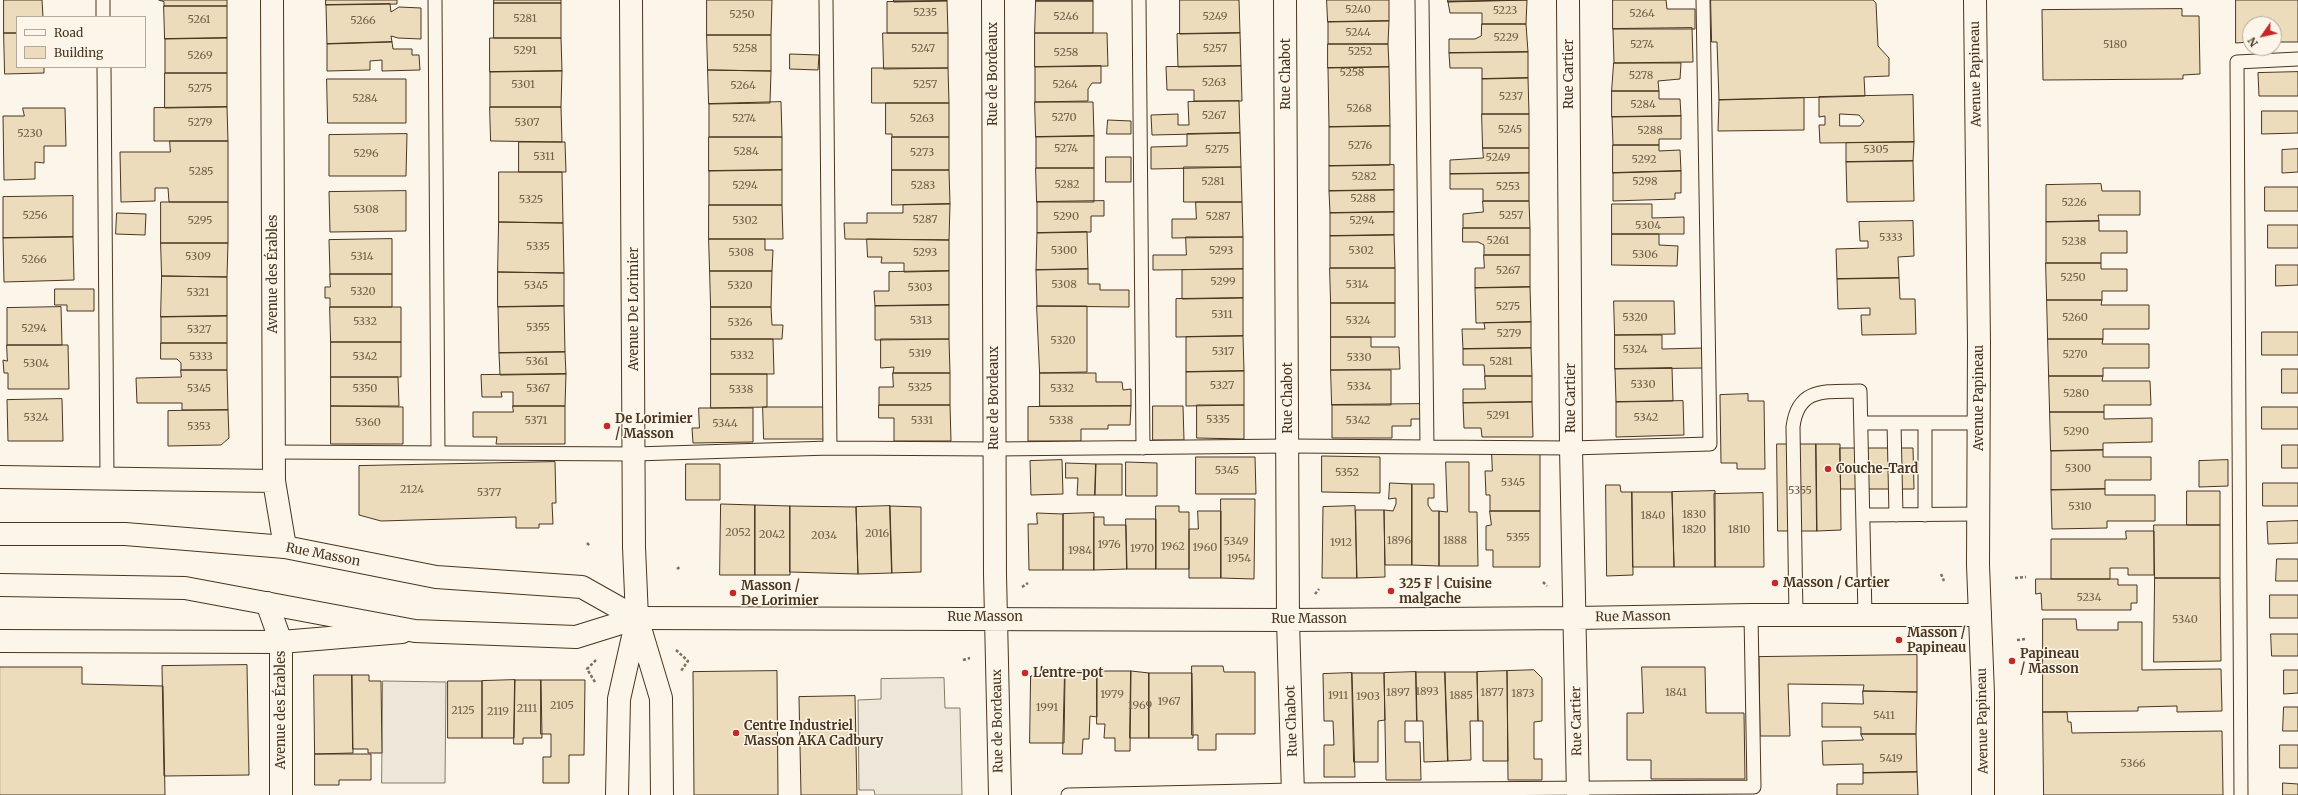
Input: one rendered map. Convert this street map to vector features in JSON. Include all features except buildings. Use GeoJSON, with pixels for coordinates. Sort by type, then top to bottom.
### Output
{"type":"FeatureCollection","features":[{"type":"Feature","properties":{"kind":"street","name":"Avenue des Érables"},"geometry":{"type":"LineString","coordinates":[[272,0],[274,481],[285,547]]}},
{"type":"Feature","properties":{"kind":"street","name":"Avenue De Lorimier"},"geometry":{"type":"LineString","coordinates":[[631,0],[635,454],[634,547],[637,618],[661,698],[662,795]]}},
{"type":"Feature","properties":{"kind":"street","name":"Rue de Bordeaux"},"geometry":{"type":"LineString","coordinates":[[993,0],[994,449],[1000,795]]}},
{"type":"Feature","properties":{"kind":"street","name":"Rue Chabot"},"geometry":{"type":"LineString","coordinates":[[1285,0],[1289,446],[1288,620],[1293,793]]}},
{"type":"Feature","properties":{"kind":"street","name":"Rue Cartier"},"geometry":{"type":"LineString","coordinates":[[1568,0],[1571,448],[1576,618],[1578,792]]}},
{"type":"Feature","properties":{"kind":"street","name":"Avenue Papineau"},"geometry":{"type":"LineString","coordinates":[[1975,0],[1978,514],[1984,795]]}},
{"type":"Feature","properties":{"kind":"street"},"geometry":{"type":"LineString","coordinates":[[0,477],[274,481]]}},
{"type":"Feature","properties":{"kind":"street","name":"Rue Masson"},"geometry":{"type":"LineString","coordinates":[[0,534],[125,534],[285,547],[436,577],[582,587],[637,618]]}},
{"type":"Feature","properties":{"kind":"street","name":"Rue Masson"},"geometry":{"type":"LineString","coordinates":[[0,585],[185,588],[412,631]]}},
{"type":"Feature","properties":{"kind":"street","name":"Avenue des Érables"},"geometry":{"type":"LineString","coordinates":[[267,603],[281,642],[281,795]]}},
{"type":"Feature","properties":{"kind":"street","name":"Rue Masson"},"geometry":{"type":"LineString","coordinates":[[0,641],[281,642],[412,631],[576,637],[637,618],[996,617],[1288,620],[1751,615],[1980,615]]}},
{"type":"Feature","properties":{"kind":"street","name":"Avenue De Lorimier"},"geometry":{"type":"LineString","coordinates":[[617,795],[619,699],[637,618]]}},
{"type":"Feature","properties":{"kind":"lane"},"geometry":{"type":"LineString","coordinates":[[103,0],[103,16]]}},
{"type":"Feature","properties":{"kind":"lane"},"geometry":{"type":"LineString","coordinates":[[436,0],[438,452]]}},
{"type":"Feature","properties":{"kind":"lane"},"geometry":{"type":"LineString","coordinates":[[826,0],[830,448]]}},
{"type":"Feature","properties":{"kind":"lane"},"geometry":{"type":"LineString","coordinates":[[1139,0],[1143,448]]}},
{"type":"Feature","properties":{"kind":"lane"},"geometry":{"type":"LineString","coordinates":[[1422,0],[1427,447]]}},
{"type":"Feature","properties":{"kind":"lane"},"geometry":{"type":"LineString","coordinates":[[274,452],[635,454],[830,448],[994,449],[1289,446],[1571,448],[1710,444],[1703,0]]}},
{"type":"Feature","properties":{"kind":"lane"},"geometry":{"type":"LineString","coordinates":[[2241,795],[2237,62],[2298,59]]}},
{"type":"Feature","properties":{"kind":"lane"},"geometry":{"type":"LineString","coordinates":[[104,68],[107,478]]}},
{"type":"Feature","properties":{"kind":"lane"},"geometry":{"type":"LineString","coordinates":[[1796,616],[1794,414],[1800,403],[1809,396],[1820,392],[1860,392],[1865,616]]}},
{"type":"Feature","properties":{"kind":"lane"},"geometry":{"type":"LineString","coordinates":[[1861,423],[1978,423]]}},
{"type":"Feature","properties":{"kind":"lane"},"geometry":{"type":"LineString","coordinates":[[1894,423],[1896,515]]}},
{"type":"Feature","properties":{"kind":"lane"},"geometry":{"type":"LineString","coordinates":[[1925,423],[1925,514]]}},
{"type":"Feature","properties":{"kind":"lane"},"geometry":{"type":"LineString","coordinates":[[1863,515],[1978,514]]}},
{"type":"Feature","properties":{"kind":"lane"},"geometry":{"type":"LineString","coordinates":[[1068,795],[1434,792],[1724,792],[1754,787],[1751,615]]}},
{"type":"Feature","properties":{"kind":"path"},"geometry":{"type":"LineString","coordinates":[[587,543],[590,546]]}},
{"type":"Feature","properties":{"kind":"path"},"geometry":{"type":"LineString","coordinates":[[677,569],[681,566]]}},
{"type":"Feature","properties":{"kind":"path"},"geometry":{"type":"LineString","coordinates":[[1941,574],[1944,581]]}},
{"type":"Feature","properties":{"kind":"path"},"geometry":{"type":"LineString","coordinates":[[2015,578],[2026,577]]}},
{"type":"Feature","properties":{"kind":"path"},"geometry":{"type":"LineString","coordinates":[[1022,588],[1028,583]]}},
{"type":"Feature","properties":{"kind":"path"},"geometry":{"type":"LineString","coordinates":[[2017,640],[2026,639]]}},
{"type":"Feature","properties":{"kind":"path"},"geometry":{"type":"LineString","coordinates":[[1942,651],[1946,648]]}},
{"type":"Feature","properties":{"kind":"path"},"geometry":{"type":"LineString","coordinates":[[963,660],[972,657]]}},
{"type":"Feature","properties":{"kind":"shaded area"},"geometry":{"type":"Polygon","coordinates":[[[944,678],[945,708],[960,708],[962,795],[875,795],[874,790],[859,790],[858,700],[881,699],[881,679],[944,678]]]}},
{"type":"Feature","properties":{"kind":"shaded area"},"geometry":{"type":"Polygon","coordinates":[[[383,681],[446,682],[445,783],[382,783],[383,681]]]}},
{"type":"Feature","properties":{"kind":"place","name":"De Lorimier / Masson"},"geometry":{"type":"Point","coordinates":[607,426]}},
{"type":"Feature","properties":{"kind":"place","name":"Couche-Tard"},"geometry":{"type":"Point","coordinates":[1828,469]}},
{"type":"Feature","properties":{"kind":"place","name":"Masson / Cartier"},"geometry":{"type":"Point","coordinates":[1775,583]}},
{"type":"Feature","properties":{"kind":"place","name":"325 F | Cuisine malgache"},"geometry":{"type":"Point","coordinates":[1391,591]}},
{"type":"Feature","properties":{"kind":"place","name":"Masson / De Lorimier"},"geometry":{"type":"Point","coordinates":[733,593]}},
{"type":"Feature","properties":{"kind":"place","name":"Masson / Papineau"},"geometry":{"type":"Point","coordinates":[1899,640]}},
{"type":"Feature","properties":{"kind":"place","name":"Papineau / Masson"},"geometry":{"type":"Point","coordinates":[2012,661]}},
{"type":"Feature","properties":{"kind":"place","name":"L'entre-pot"},"geometry":{"type":"Point","coordinates":[1025,673]}},
{"type":"Feature","properties":{"kind":"place","name":"Centre Industriel Masson AKA Cadbury"},"geometry":{"type":"Point","coordinates":[736,733]}}]}
